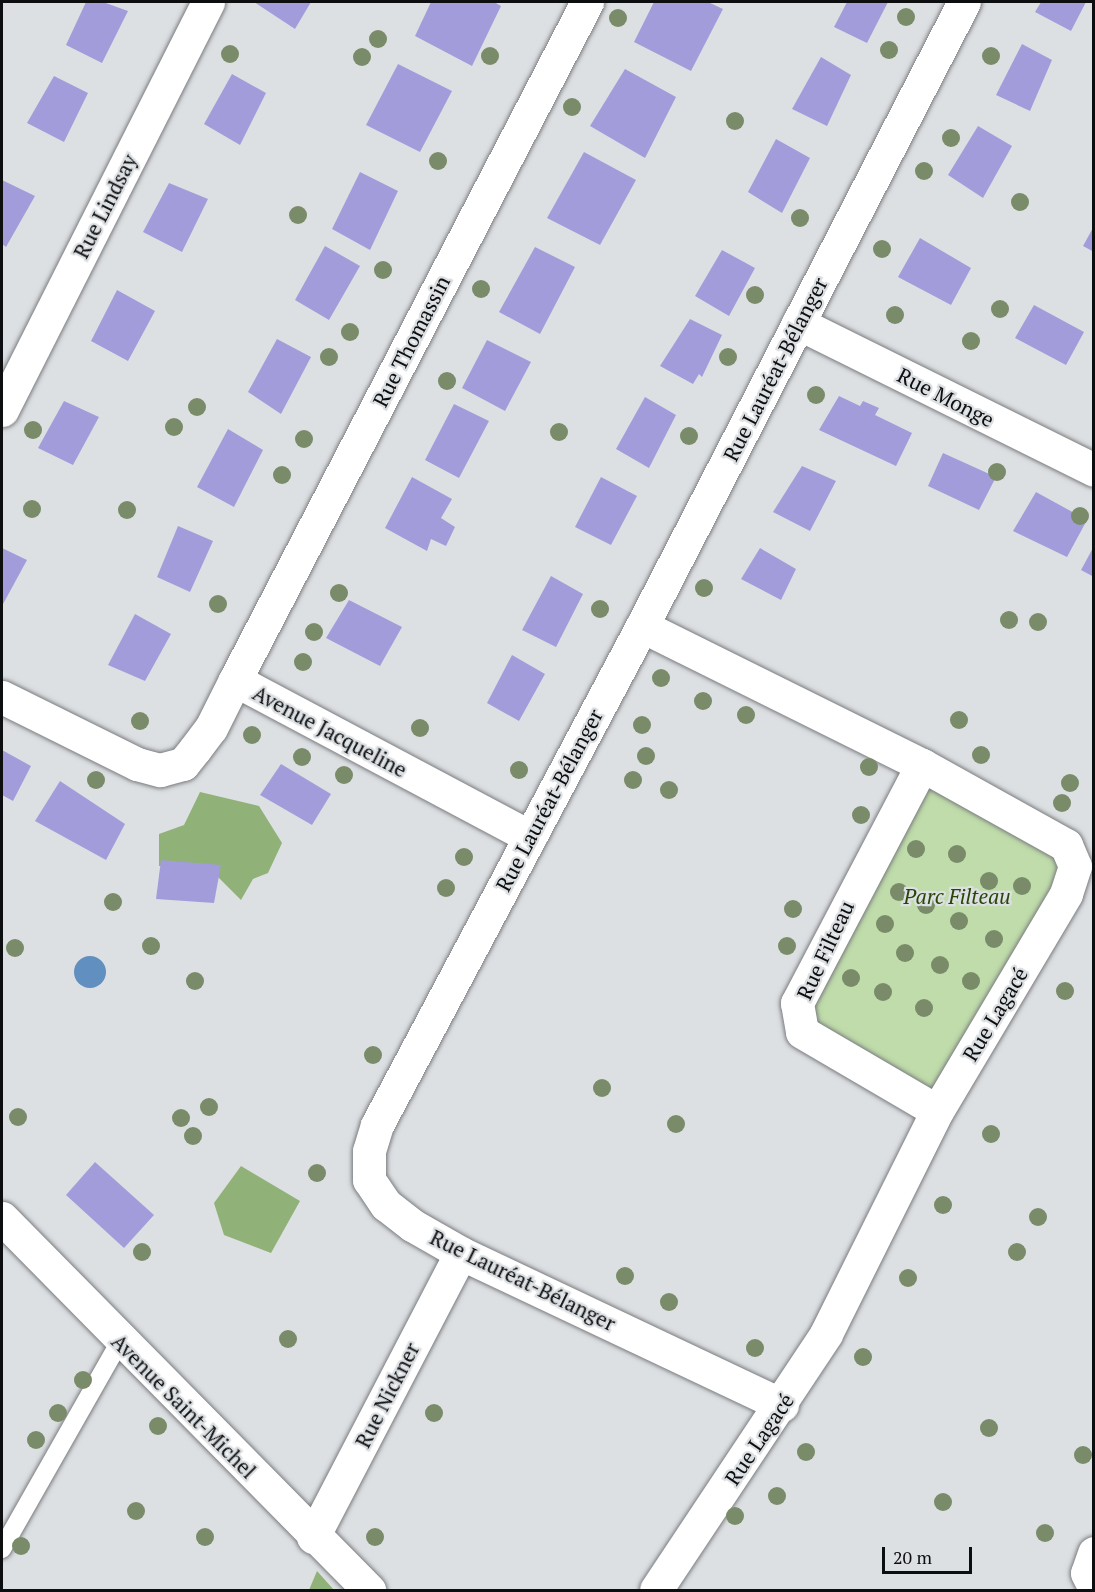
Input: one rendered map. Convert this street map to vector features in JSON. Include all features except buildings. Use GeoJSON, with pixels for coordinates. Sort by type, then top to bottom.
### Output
{"type":"FeatureCollection","features":[{"type":"Feature","properties":{"kind":"street","name":"Rue Lindsay"},"geometry":{"type":"LineString","coordinates":[[2,410],[208,2]]}},
{"type":"Feature","properties":{"kind":"street","name":"Rue Thomassin"},"geometry":{"type":"LineString","coordinates":[[235,680],[587,2]]}},
{"type":"Feature","properties":{"kind":"street","name":"Rue Lauréat-Bélanger"},"geometry":{"type":"LineString","coordinates":[[782,1405],[461,1253],[386,1205],[369,1180],[369,1151],[377,1125],[642,626],[964,2]]}},
{"type":"Feature","properties":{"kind":"street","name":"Rue Monge"},"geometry":{"type":"LineString","coordinates":[[798,323],[1091,463]]}},
{"type":"Feature","properties":{"kind":"street","name":"Rue Lagacé"},"geometry":{"type":"LineString","coordinates":[[642,626],[922,765],[1066,845],[1075,866],[1066,894],[937,1111],[826,1334],[782,1405],[656,1590]]}},
{"type":"Feature","properties":{"kind":"street","name":"Avenue Jacqueline"},"geometry":{"type":"LineString","coordinates":[[2,697],[137,764],[160,770],[183,764],[211,728],[235,680],[530,837]]}},
{"type":"Feature","properties":{"kind":"street","name":"Rue Filteau"},"geometry":{"type":"LineString","coordinates":[[922,765],[797,1003],[802,1032],[937,1111]]}},
{"type":"Feature","properties":{"kind":"street","name":"Avenue Saint-Michel"},"geometry":{"type":"LineString","coordinates":[[2,1218],[313,1537],[369,1590]]}},
{"type":"Feature","properties":{"kind":"street","name":"Rue Nickner"},"geometry":{"type":"LineString","coordinates":[[313,1537],[461,1253]]}},
{"type":"Feature","properties":{"kind":"street"},"geometry":{"type":"LineString","coordinates":[[1094,1553],[1087,1573],[1094,1587]]}},
{"type":"Feature","properties":{"kind":"lane"},"geometry":{"type":"LineString","coordinates":[[2,1549],[120,1341]]}},
{"type":"Feature","properties":{"kind":"green space","name":"Parc Filteau"},"geometry":{"type":"Polygon","coordinates":[[[922,765],[1075,866],[937,1111],[802,1032],[810,972],[922,765]]]}},
{"type":"Feature","properties":{"kind":"green space"},"geometry":{"type":"Polygon","coordinates":[[[200,792],[259,806],[282,843],[268,873],[253,879],[241,900],[208,867],[159,866],[159,834],[184,825],[200,792]]]}},
{"type":"Feature","properties":{"kind":"green space"},"geometry":{"type":"Polygon","coordinates":[[[241,1166],[300,1201],[271,1253],[224,1235],[214,1203],[241,1166]]]}},
{"type":"Feature","properties":{"kind":"green space"},"geometry":{"type":"Polygon","coordinates":[[[317,1571],[334,1590],[309,1590],[317,1571]]]}},
{"type":"Feature","properties":{"kind":"water"},"geometry":{"type":"Polygon","coordinates":[[[90,956],[101,961],[106,972],[101,983],[90,988],[79,983],[74,972],[79,961],[90,956]]]}}]}
